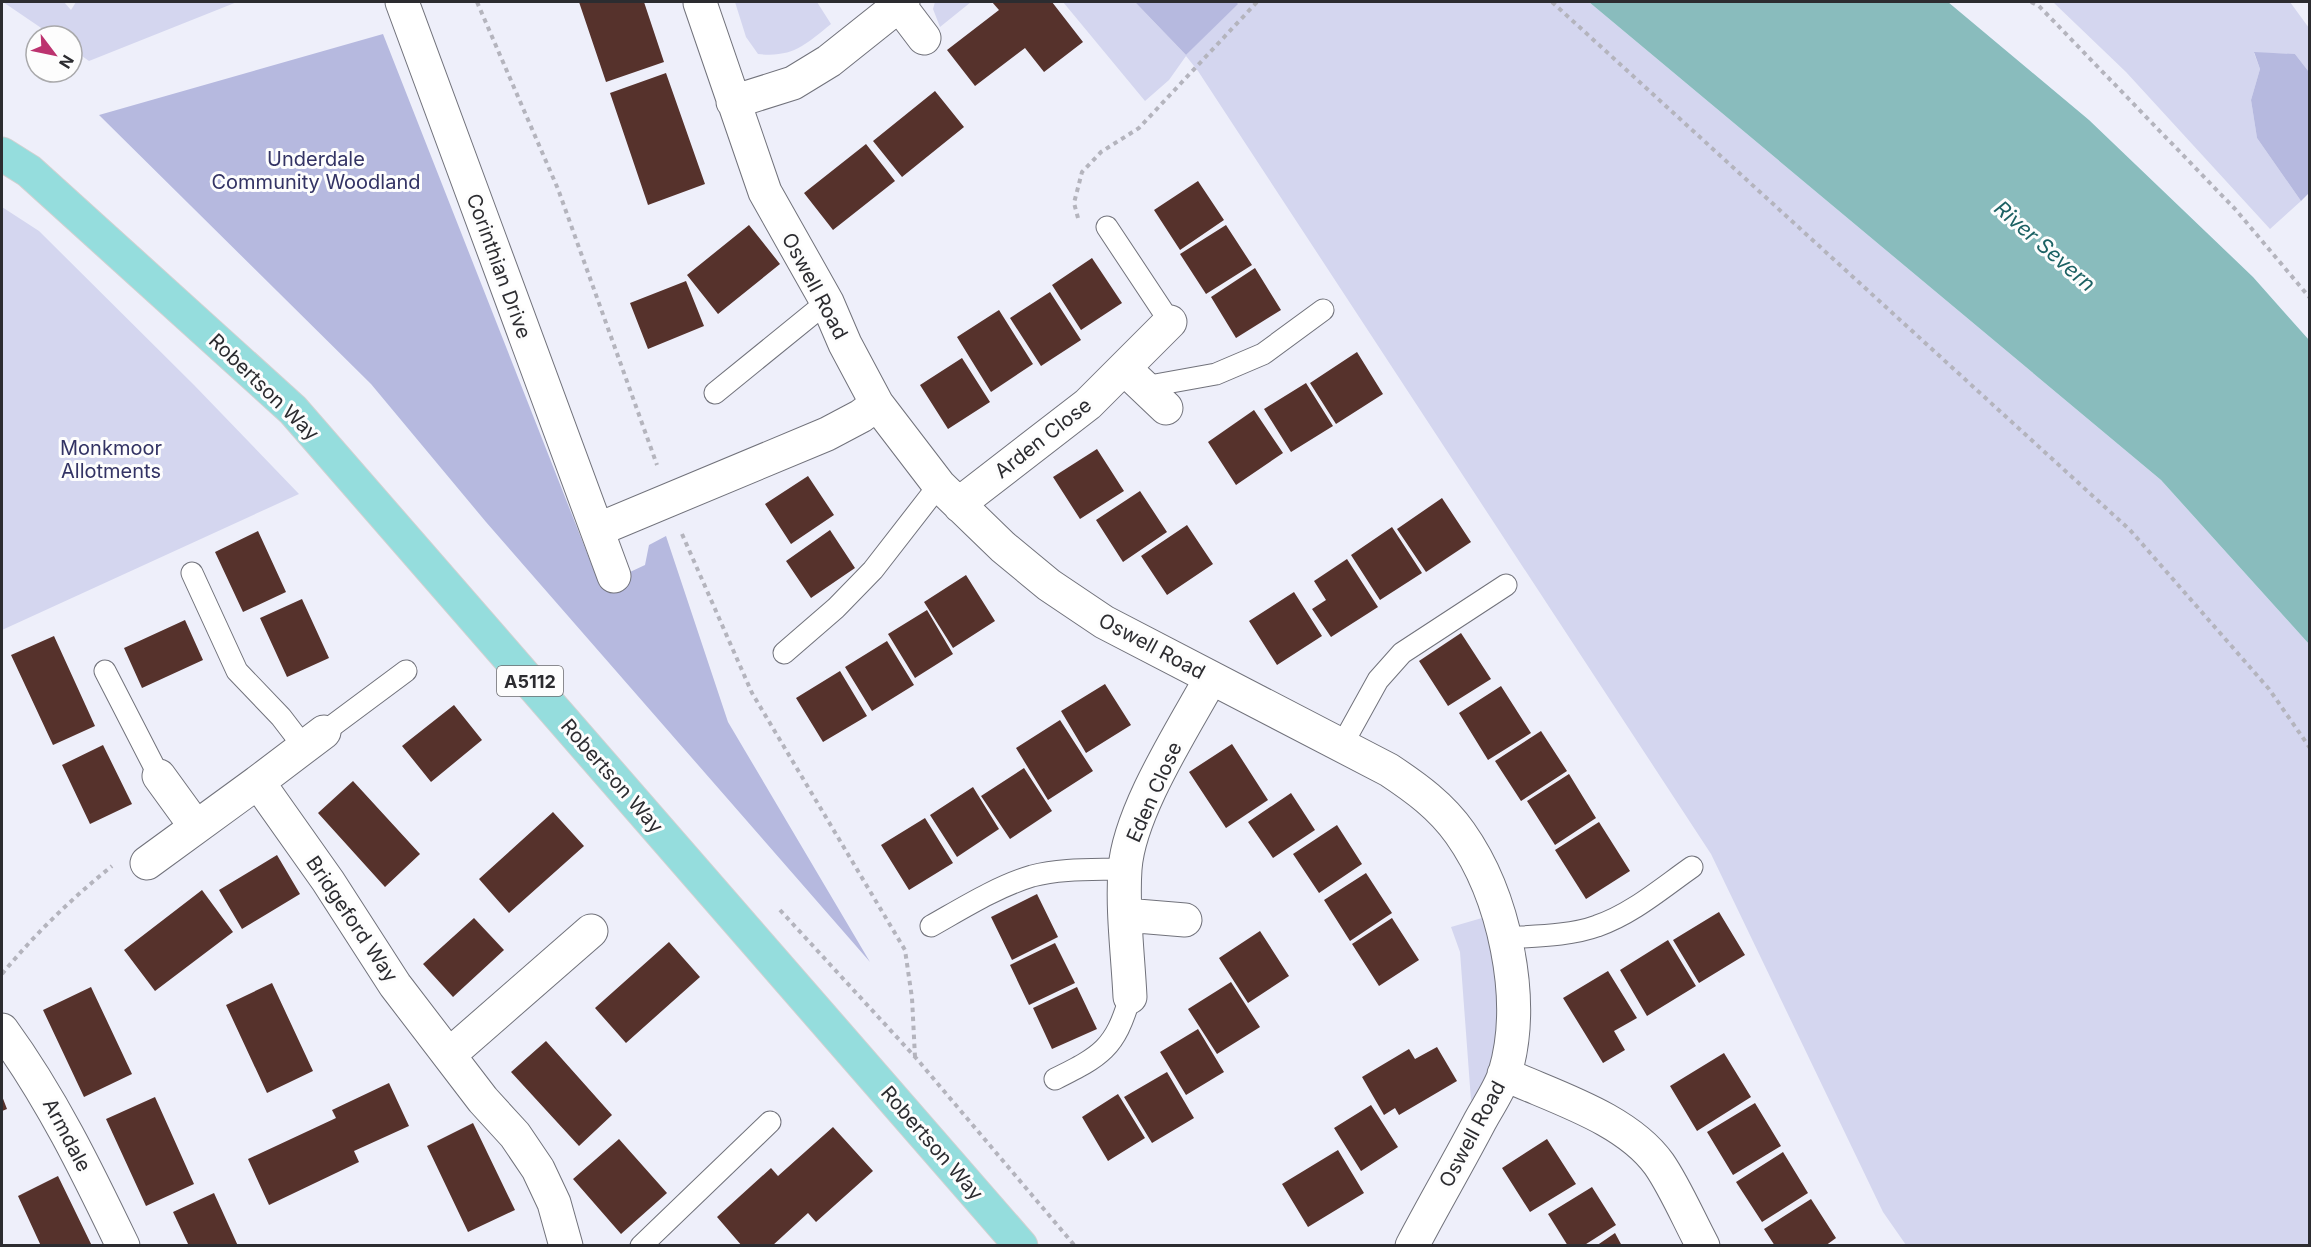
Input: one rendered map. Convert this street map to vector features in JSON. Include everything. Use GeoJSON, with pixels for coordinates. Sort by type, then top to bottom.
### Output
{"type":"FeatureCollection","features":[{"type":"Feature","properties":{"kind":"main road","name":"Robertson Way"},"geometry":{"type":"LineString","coordinates":[[2,154],[29,171],[293,410],[1021,1245]]}},
{"type":"Feature","properties":{"kind":"street","name":"Corinthian Drive"},"geometry":{"type":"LineString","coordinates":[[402,2],[614,576]]}},
{"type":"Feature","properties":{"kind":"street","name":"Oswell Road"},"geometry":{"type":"LineString","coordinates":[[700,3],[765,192],[827,302],[845,344],[877,404],[949,495],[1003,547],[1050,585],[1104,622],[1389,770],[1428,796],[1460,833],[1479,865],[1491,892],[1508,952],[1513,1004],[1512,1040],[1504,1074],[1412,1245]]}},
{"type":"Feature","properties":{"kind":"street"},"geometry":{"type":"LineString","coordinates":[[733,102],[793,83],[829,61],[901,3],[924,38]]}},
{"type":"Feature","properties":{"kind":"street","name":"Arden Close"},"geometry":{"type":"LineString","coordinates":[[949,495],[1005,467],[1088,404],[1145,388],[1170,322]]}},
{"type":"Feature","properties":{"kind":"street"},"geometry":{"type":"LineString","coordinates":[[597,530],[671,497],[827,434],[861,416],[877,404]]}},
{"type":"Feature","properties":{"kind":"street","name":"Eden Close"},"geometry":{"type":"LineString","coordinates":[[1130,997],[1125,869],[1133,831],[1154,784],[1211,678]]}},
{"type":"Feature","properties":{"kind":"street"},"geometry":{"type":"LineString","coordinates":[[147,863],[314,739]]}},
{"type":"Feature","properties":{"kind":"street"},"geometry":{"type":"LineString","coordinates":[[159,776],[196,826]]}},
{"type":"Feature","properties":{"kind":"street","name":"Bridgeford Way"},"geometry":{"type":"LineString","coordinates":[[258,782],[328,881],[395,985],[483,1100],[515,1136],[538,1169],[554,1203],[566,1245]]}},
{"type":"Feature","properties":{"kind":"street"},"geometry":{"type":"LineString","coordinates":[[1125,915],[1185,920]]}},
{"type":"Feature","properties":{"kind":"street"},"geometry":{"type":"LineString","coordinates":[[449,1055],[591,931]]}},
{"type":"Feature","properties":{"kind":"street","name":"Armdale"},"geometry":{"type":"LineString","coordinates":[[2,1030],[48,1099],[79,1154],[123,1245]]}},
{"type":"Feature","properties":{"kind":"street"},"geometry":{"type":"LineString","coordinates":[[1504,1074],[1604,1119],[1636,1140],[1659,1164],[1703,1245]]}},
{"type":"Feature","properties":{"kind":"lane"},"geometry":{"type":"LineString","coordinates":[[1107,227],[1170,322]]}},
{"type":"Feature","properties":{"kind":"lane"},"geometry":{"type":"LineString","coordinates":[[715,393],[827,302]]}},
{"type":"Feature","properties":{"kind":"lane"},"geometry":{"type":"LineString","coordinates":[[1145,388],[1216,374],[1263,354],[1323,310]]}},
{"type":"Feature","properties":{"kind":"lane"},"geometry":{"type":"LineString","coordinates":[[784,653],[836,608],[949,495]]}},
{"type":"Feature","properties":{"kind":"lane"},"geometry":{"type":"LineString","coordinates":[[192,573],[237,671],[280,717],[314,739],[406,671]]}},
{"type":"Feature","properties":{"kind":"lane"},"geometry":{"type":"LineString","coordinates":[[1342,745],[1378,680],[1402,654],[1506,585]]}},
{"type":"Feature","properties":{"kind":"lane"},"geometry":{"type":"LineString","coordinates":[[105,670],[159,776]]}},
{"type":"Feature","properties":{"kind":"lane"},"geometry":{"type":"LineString","coordinates":[[1504,938],[1597,927],[1632,909],[1692,867]]}},
{"type":"Feature","properties":{"kind":"lane"},"geometry":{"type":"LineString","coordinates":[[931,926],[998,889],[1032,876],[1069,870],[1125,869]]}},
{"type":"Feature","properties":{"kind":"lane"},"geometry":{"type":"LineString","coordinates":[[1055,1079],[1091,1061],[1107,1047],[1122,1025],[1130,997]]}},
{"type":"Feature","properties":{"kind":"lane"},"geometry":{"type":"LineString","coordinates":[[641,1245],[770,1122]]}},
{"type":"Feature","properties":{"kind":"path"},"geometry":{"type":"LineString","coordinates":[[477,2],[558,189],[655,460],[671,497],[677,520],[752,693],[906,950],[912,998],[915,1058]]}},
{"type":"Feature","properties":{"kind":"path"},"geometry":{"type":"LineString","coordinates":[[1081,226],[1074,203],[1082,172],[1101,152],[1139,128],[1257,2]]}},
{"type":"Feature","properties":{"kind":"path"},"geometry":{"type":"LineString","coordinates":[[1552,2],[2130,530],[2270,689],[2310,748]]}},
{"type":"Feature","properties":{"kind":"path"},"geometry":{"type":"LineString","coordinates":[[2031,2],[2039,6],[2236,210],[2310,298]]}},
{"type":"Feature","properties":{"kind":"path"},"geometry":{"type":"LineString","coordinates":[[2,974],[40,929],[76,895],[130,852],[147,863]]}},
{"type":"Feature","properties":{"kind":"green space"},"geometry":{"type":"Polygon","coordinates":[[[3,2],[64,2],[71,10],[76,2],[237,2],[89,61],[84,57],[84,24],[35,24],[3,2]]]}},
{"type":"Feature","properties":{"kind":"green space"},"geometry":{"type":"Polygon","coordinates":[[[735,2],[817,2],[831,24],[790,52],[758,54],[746,37],[735,2]]]}},
{"type":"Feature","properties":{"kind":"green space"},"geometry":{"type":"Polygon","coordinates":[[[935,2],[971,2],[940,27],[933,9],[935,2]]]}},
{"type":"Feature","properties":{"kind":"green space"},"geometry":{"type":"Polygon","coordinates":[[[1063,2],[1135,2],[1186,55],[1237,4],[1236,2],[1589,2],[2161,480],[2309,644],[2309,1245],[1906,1245],[1883,1212],[1711,854],[1198,71],[1186,56],[1169,80],[1145,101],[1063,2]]]}},
{"type":"Feature","properties":{"kind":"green space"},"geometry":{"type":"Polygon","coordinates":[[[1135,2],[1236,2],[1238,4],[1186,55],[1135,2]]]}},
{"type":"Feature","properties":{"kind":"green space"},"geometry":{"type":"Polygon","coordinates":[[[2053,2],[2290,2],[2309,28],[2309,72],[2295,54],[2254,53],[2260,69],[2251,100],[2257,138],[2301,201],[2270,229],[2126,72],[2053,2]]]}},
{"type":"Feature","properties":{"kind":"green space","name":"Underdale Community Woodland"},"geometry":{"type":"Polygon","coordinates":[[[383,34],[600,586],[645,565],[649,545],[666,536],[728,722],[870,962],[486,522],[371,384],[99,115],[383,34]]]}},
{"type":"Feature","properties":{"kind":"green space"},"geometry":{"type":"Polygon","coordinates":[[[2254,52],[2295,54],[2309,72],[2309,193],[2301,201],[2257,138],[2251,100],[2260,69],[2254,52]]]}},
{"type":"Feature","properties":{"kind":"green space","name":"Monkmoor Allotments"},"geometry":{"type":"Polygon","coordinates":[[[2,207],[39,231],[194,385],[299,494],[2,630],[2,207]]]}},
{"type":"Feature","properties":{"kind":"green space"},"geometry":{"type":"Polygon","coordinates":[[[1482,918],[1496,972],[1500,1006],[1496,1043],[1478,1102],[1471,1100],[1460,952],[1451,927],[1482,918]]]}},
{"type":"Feature","properties":{"kind":"water","name":"River Severn"},"geometry":{"type":"Polygon","coordinates":[[[1589,2],[1948,2],[2089,120],[2253,277],[2309,340],[2309,644],[2161,480],[1589,2]]]}},
{"type":"Feature","properties":{"kind":"building"},"geometry":{"type":"Polygon","coordinates":[[[579,2],[644,2],[664,62],[606,82],[579,2]]]}},
{"type":"Feature","properties":{"kind":"building"},"geometry":{"type":"Polygon","coordinates":[[[992,2],[1052,2],[1083,42],[1044,72],[1025,48],[975,86],[947,50],[999,10],[992,2]]]}},
{"type":"Feature","properties":{"kind":"building"},"geometry":{"type":"Polygon","coordinates":[[[666,73],[705,184],[648,205],[610,93],[666,73]]]}},
{"type":"Feature","properties":{"kind":"building"},"geometry":{"type":"Polygon","coordinates":[[[935,91],[964,127],[902,177],[873,141],[935,91]]]}},
{"type":"Feature","properties":{"kind":"building"},"geometry":{"type":"Polygon","coordinates":[[[866,144],[895,181],[833,230],[804,193],[866,144]]]}},
{"type":"Feature","properties":{"kind":"building"},"geometry":{"type":"Polygon","coordinates":[[[1198,181],[1224,220],[1180,250],[1154,210],[1198,181]]]}},
{"type":"Feature","properties":{"kind":"building"},"geometry":{"type":"Polygon","coordinates":[[[749,225],[780,264],[718,314],[687,275],[749,225]]]}},
{"type":"Feature","properties":{"kind":"building"},"geometry":{"type":"Polygon","coordinates":[[[1226,225],[1252,265],[1206,294],[1180,254],[1226,225]]]}},
{"type":"Feature","properties":{"kind":"building"},"geometry":{"type":"Polygon","coordinates":[[[1092,258],[1122,303],[1081,330],[1052,285],[1092,258]]]}},
{"type":"Feature","properties":{"kind":"building"},"geometry":{"type":"Polygon","coordinates":[[[1255,268],[1281,310],[1236,338],[1211,297],[1255,268]]]}},
{"type":"Feature","properties":{"kind":"building"},"geometry":{"type":"Polygon","coordinates":[[[686,281],[704,326],[648,349],[630,303],[686,281]]]}},
{"type":"Feature","properties":{"kind":"building"},"geometry":{"type":"Polygon","coordinates":[[[1050,292],[1081,340],[1041,366],[1010,318],[1050,292]]]}},
{"type":"Feature","properties":{"kind":"building"},"geometry":{"type":"Polygon","coordinates":[[[999,310],[1033,364],[991,392],[957,337],[999,310]]]}},
{"type":"Feature","properties":{"kind":"building"},"geometry":{"type":"Polygon","coordinates":[[[1357,352],[1383,394],[1336,424],[1310,383],[1357,352]]]}},
{"type":"Feature","properties":{"kind":"building"},"geometry":{"type":"Polygon","coordinates":[[[962,358],[990,402],[948,429],[920,385],[962,358]]]}},
{"type":"Feature","properties":{"kind":"building"},"geometry":{"type":"Polygon","coordinates":[[[1306,383],[1333,426],[1291,452],[1264,409],[1306,383]]]}},
{"type":"Feature","properties":{"kind":"building"},"geometry":{"type":"Polygon","coordinates":[[[1254,410],[1283,453],[1236,485],[1208,442],[1254,410]]]}},
{"type":"Feature","properties":{"kind":"building"},"geometry":{"type":"Polygon","coordinates":[[[1097,449],[1124,491],[1080,519],[1053,477],[1097,449]]]}},
{"type":"Feature","properties":{"kind":"building"},"geometry":{"type":"Polygon","coordinates":[[[808,476],[834,515],[791,544],[765,504],[808,476]]]}},
{"type":"Feature","properties":{"kind":"building"},"geometry":{"type":"Polygon","coordinates":[[[1140,491],[1167,532],[1123,562],[1096,520],[1140,491]]]}},
{"type":"Feature","properties":{"kind":"building"},"geometry":{"type":"Polygon","coordinates":[[[1442,498],[1471,542],[1426,572],[1397,529],[1442,498]]]}},
{"type":"Feature","properties":{"kind":"building"},"geometry":{"type":"Polygon","coordinates":[[[1187,525],[1213,564],[1167,595],[1141,556],[1187,525]]]}},
{"type":"Feature","properties":{"kind":"building"},"geometry":{"type":"Polygon","coordinates":[[[1392,527],[1422,573],[1380,600],[1351,555],[1392,527]]]}},
{"type":"Feature","properties":{"kind":"building"},"geometry":{"type":"Polygon","coordinates":[[[830,530],[855,568],[811,598],[786,561],[830,530]]]}},
{"type":"Feature","properties":{"kind":"building"},"geometry":{"type":"Polygon","coordinates":[[[258,531],[286,592],[243,612],[215,552],[258,531]]]}},
{"type":"Feature","properties":{"kind":"building"},"geometry":{"type":"Polygon","coordinates":[[[1347,559],[1378,607],[1331,637],[1312,609],[1326,600],[1314,581],[1347,559]]]}},
{"type":"Feature","properties":{"kind":"building"},"geometry":{"type":"Polygon","coordinates":[[[966,575],[995,621],[953,648],[924,602],[966,575]]]}},
{"type":"Feature","properties":{"kind":"building"},"geometry":{"type":"Polygon","coordinates":[[[1294,592],[1322,636],[1277,665],[1249,621],[1294,592]]]}},
{"type":"Feature","properties":{"kind":"building"},"geometry":{"type":"Polygon","coordinates":[[[302,599],[329,658],[287,677],[260,618],[302,599]]]}},
{"type":"Feature","properties":{"kind":"building"},"geometry":{"type":"Polygon","coordinates":[[[927,610],[953,654],[915,678],[888,634],[927,610]]]}},
{"type":"Feature","properties":{"kind":"building"},"geometry":{"type":"Polygon","coordinates":[[[185,620],[203,660],[142,688],[124,648],[185,620]]]}},
{"type":"Feature","properties":{"kind":"building"},"geometry":{"type":"Polygon","coordinates":[[[1461,633],[1491,679],[1448,706],[1419,661],[1461,633]]]}},
{"type":"Feature","properties":{"kind":"building"},"geometry":{"type":"Polygon","coordinates":[[[54,636],[95,726],[53,745],[11,655],[54,636]]]}},
{"type":"Feature","properties":{"kind":"building"},"geometry":{"type":"Polygon","coordinates":[[[887,641],[914,685],[872,711],[845,667],[887,641]]]}},
{"type":"Feature","properties":{"kind":"building"},"geometry":{"type":"Polygon","coordinates":[[[840,671],[867,716],[823,742],[796,698],[840,671]]]}},
{"type":"Feature","properties":{"kind":"building"},"geometry":{"type":"Polygon","coordinates":[[[1105,684],[1131,725],[1086,753],[1061,711],[1105,684]]]}},
{"type":"Feature","properties":{"kind":"building"},"geometry":{"type":"Polygon","coordinates":[[[1501,686],[1531,733],[1488,760],[1459,713],[1501,686]]]}},
{"type":"Feature","properties":{"kind":"building"},"geometry":{"type":"Polygon","coordinates":[[[454,705],[482,740],[431,782],[402,746],[454,705]]]}},
{"type":"Feature","properties":{"kind":"building"},"geometry":{"type":"Polygon","coordinates":[[[1060,720],[1093,771],[1048,800],[1016,748],[1060,720]]]}},
{"type":"Feature","properties":{"kind":"building"},"geometry":{"type":"Polygon","coordinates":[[[1541,731],[1567,771],[1521,801],[1495,761],[1541,731]]]}},
{"type":"Feature","properties":{"kind":"building"},"geometry":{"type":"Polygon","coordinates":[[[1232,744],[1268,800],[1226,828],[1189,772],[1232,744]]]}},
{"type":"Feature","properties":{"kind":"building"},"geometry":{"type":"Polygon","coordinates":[[[103,745],[132,804],[90,824],[62,765],[103,745]]]}},
{"type":"Feature","properties":{"kind":"building"},"geometry":{"type":"Polygon","coordinates":[[[1024,768],[1052,811],[1010,839],[981,796],[1024,768]]]}},
{"type":"Feature","properties":{"kind":"building"},"geometry":{"type":"Polygon","coordinates":[[[1569,774],[1596,818],[1555,845],[1527,801],[1569,774]]]}},
{"type":"Feature","properties":{"kind":"building"},"geometry":{"type":"Polygon","coordinates":[[[353,781],[420,854],[385,887],[318,813],[353,781]]]}},
{"type":"Feature","properties":{"kind":"building"},"geometry":{"type":"Polygon","coordinates":[[[973,787],[999,829],[957,857],[930,815],[973,787]]]}},
{"type":"Feature","properties":{"kind":"building"},"geometry":{"type":"Polygon","coordinates":[[[1291,793],[1315,830],[1273,858],[1248,822],[1291,793]]]}},
{"type":"Feature","properties":{"kind":"building"},"geometry":{"type":"Polygon","coordinates":[[[553,812],[584,846],[509,913],[479,879],[553,812]]]}},
{"type":"Feature","properties":{"kind":"building"},"geometry":{"type":"Polygon","coordinates":[[[925,818],[953,863],[909,890],[881,845],[925,818]]]}},
{"type":"Feature","properties":{"kind":"building"},"geometry":{"type":"Polygon","coordinates":[[[1599,822],[1630,871],[1586,899],[1555,850],[1599,822]]]}},
{"type":"Feature","properties":{"kind":"building"},"geometry":{"type":"Polygon","coordinates":[[[1337,825],[1362,864],[1319,893],[1293,854],[1337,825]]]}},
{"type":"Feature","properties":{"kind":"building"},"geometry":{"type":"Polygon","coordinates":[[[277,855],[300,894],[242,929],[219,890],[277,855]]]}},
{"type":"Feature","properties":{"kind":"building"},"geometry":{"type":"Polygon","coordinates":[[[1366,873],[1392,913],[1350,941],[1324,900],[1366,873]]]}},
{"type":"Feature","properties":{"kind":"building"},"geometry":{"type":"Polygon","coordinates":[[[202,890],[233,932],[155,991],[124,950],[202,890]]]}},
{"type":"Feature","properties":{"kind":"building"},"geometry":{"type":"Polygon","coordinates":[[[1037,894],[1058,937],[1012,960],[991,917],[1037,894]]]}},
{"type":"Feature","properties":{"kind":"building"},"geometry":{"type":"Polygon","coordinates":[[[1719,912],[1745,955],[1699,983],[1673,940],[1719,912]]]}},
{"type":"Feature","properties":{"kind":"building"},"geometry":{"type":"Polygon","coordinates":[[[474,918],[504,950],[453,997],[423,964],[474,918]]]}},
{"type":"Feature","properties":{"kind":"building"},"geometry":{"type":"Polygon","coordinates":[[[1392,918],[1419,960],[1379,986],[1352,944],[1392,918]]]}},
{"type":"Feature","properties":{"kind":"building"},"geometry":{"type":"Polygon","coordinates":[[[1260,931],[1289,976],[1248,1003],[1219,958],[1260,931]]]}},
{"type":"Feature","properties":{"kind":"building"},"geometry":{"type":"Polygon","coordinates":[[[1668,940],[1696,986],[1647,1016],[1620,970],[1668,940]]]}},
{"type":"Feature","properties":{"kind":"building"},"geometry":{"type":"Polygon","coordinates":[[[669,942],[700,977],[626,1043],[595,1008],[669,942]]]}},
{"type":"Feature","properties":{"kind":"building"},"geometry":{"type":"Polygon","coordinates":[[[1055,943],[1075,983],[1029,1005],[1010,965],[1055,943]]]}},
{"type":"Feature","properties":{"kind":"building"},"geometry":{"type":"Polygon","coordinates":[[[1608,971],[1637,1018],[1614,1031],[1625,1050],[1603,1063],[1563,998],[1608,971]]]}},
{"type":"Feature","properties":{"kind":"building"},"geometry":{"type":"Polygon","coordinates":[[[1231,982],[1260,1027],[1217,1054],[1188,1009],[1231,982]]]}},
{"type":"Feature","properties":{"kind":"building"},"geometry":{"type":"Polygon","coordinates":[[[272,983],[313,1071],[267,1093],[226,1005],[272,983]]]}},
{"type":"Feature","properties":{"kind":"building"},"geometry":{"type":"Polygon","coordinates":[[[91,987],[132,1074],[84,1097],[43,1010],[91,987]]]}},
{"type":"Feature","properties":{"kind":"building"},"geometry":{"type":"Polygon","coordinates":[[[1077,987],[1097,1029],[1052,1049],[1033,1008],[1077,987]]]}},
{"type":"Feature","properties":{"kind":"building"},"geometry":{"type":"Polygon","coordinates":[[[1198,1029],[1224,1072],[1186,1095],[1160,1052],[1198,1029]]]}},
{"type":"Feature","properties":{"kind":"building"},"geometry":{"type":"Polygon","coordinates":[[[546,1041],[612,1115],[579,1146],[511,1072],[546,1041]]]}},
{"type":"Feature","properties":{"kind":"building"},"geometry":{"type":"Polygon","coordinates":[[[1437,1047],[1457,1081],[1399,1115],[1395,1108],[1384,1115],[1362,1077],[1409,1049],[1415,1059],[1437,1047]]]}},
{"type":"Feature","properties":{"kind":"building"},"geometry":{"type":"Polygon","coordinates":[[[1724,1053],[1751,1097],[1697,1131],[1670,1086],[1724,1053]]]}},
{"type":"Feature","properties":{"kind":"building"},"geometry":{"type":"Polygon","coordinates":[[[1167,1072],[1194,1118],[1152,1143],[1124,1097],[1167,1072]]]}},
{"type":"Feature","properties":{"kind":"building"},"geometry":{"type":"Polygon","coordinates":[[[389,1083],[409,1126],[354,1151],[359,1162],[269,1205],[248,1159],[336,1118],[332,1110],[389,1083]]]}},
{"type":"Feature","properties":{"kind":"building"},"geometry":{"type":"Polygon","coordinates":[[[1118,1094],[1145,1138],[1108,1161],[1082,1117],[1118,1094]]]}},
{"type":"Feature","properties":{"kind":"building"},"geometry":{"type":"Polygon","coordinates":[[[2,1096],[7,1109],[2,1111],[2,1096]]]}},
{"type":"Feature","properties":{"kind":"building"},"geometry":{"type":"Polygon","coordinates":[[[155,1097],[194,1184],[146,1206],[106,1119],[155,1097]]]}},
{"type":"Feature","properties":{"kind":"building"},"geometry":{"type":"Polygon","coordinates":[[[1755,1103],[1781,1146],[1733,1175],[1707,1132],[1755,1103]]]}},
{"type":"Feature","properties":{"kind":"building"},"geometry":{"type":"Polygon","coordinates":[[[1371,1105],[1398,1147],[1361,1171],[1334,1128],[1371,1105]]]}},
{"type":"Feature","properties":{"kind":"building"},"geometry":{"type":"Polygon","coordinates":[[[473,1123],[515,1210],[468,1232],[427,1146],[473,1123]]]}},
{"type":"Feature","properties":{"kind":"building"},"geometry":{"type":"Polygon","coordinates":[[[833,1127],[873,1171],[816,1222],[808,1213],[772,1246],[742,1246],[717,1217],[771,1168],[778,1176],[833,1127]]]}},
{"type":"Feature","properties":{"kind":"building"},"geometry":{"type":"Polygon","coordinates":[[[619,1139],[667,1193],[621,1234],[573,1179],[619,1139]]]}},
{"type":"Feature","properties":{"kind":"building"},"geometry":{"type":"Polygon","coordinates":[[[1547,1139],[1576,1184],[1530,1212],[1502,1168],[1547,1139]]]}},
{"type":"Feature","properties":{"kind":"building"},"geometry":{"type":"Polygon","coordinates":[[[1338,1150],[1364,1193],[1308,1227],[1282,1184],[1338,1150]]]}},
{"type":"Feature","properties":{"kind":"building"},"geometry":{"type":"Polygon","coordinates":[[[1783,1152],[1808,1193],[1762,1222],[1736,1182],[1783,1152]]]}},
{"type":"Feature","properties":{"kind":"building"},"geometry":{"type":"Polygon","coordinates":[[[58,1176],[92,1246],[41,1246],[18,1196],[58,1176]]]}},
{"type":"Feature","properties":{"kind":"building"},"geometry":{"type":"Polygon","coordinates":[[[1592,1187],[1616,1225],[1583,1246],[1568,1246],[1548,1214],[1592,1187]]]}},
{"type":"Feature","properties":{"kind":"building"},"geometry":{"type":"Polygon","coordinates":[[[214,1193],[238,1246],[189,1246],[173,1212],[214,1193]]]}},
{"type":"Feature","properties":{"kind":"building"},"geometry":{"type":"Polygon","coordinates":[[[1811,1199],[1836,1238],[1825,1246],[1775,1246],[1764,1229],[1811,1199]]]}},
{"type":"Feature","properties":{"kind":"building"},"geometry":{"type":"Polygon","coordinates":[[[1615,1233],[1622,1246],[1596,1246],[1615,1233]]]}}]}
